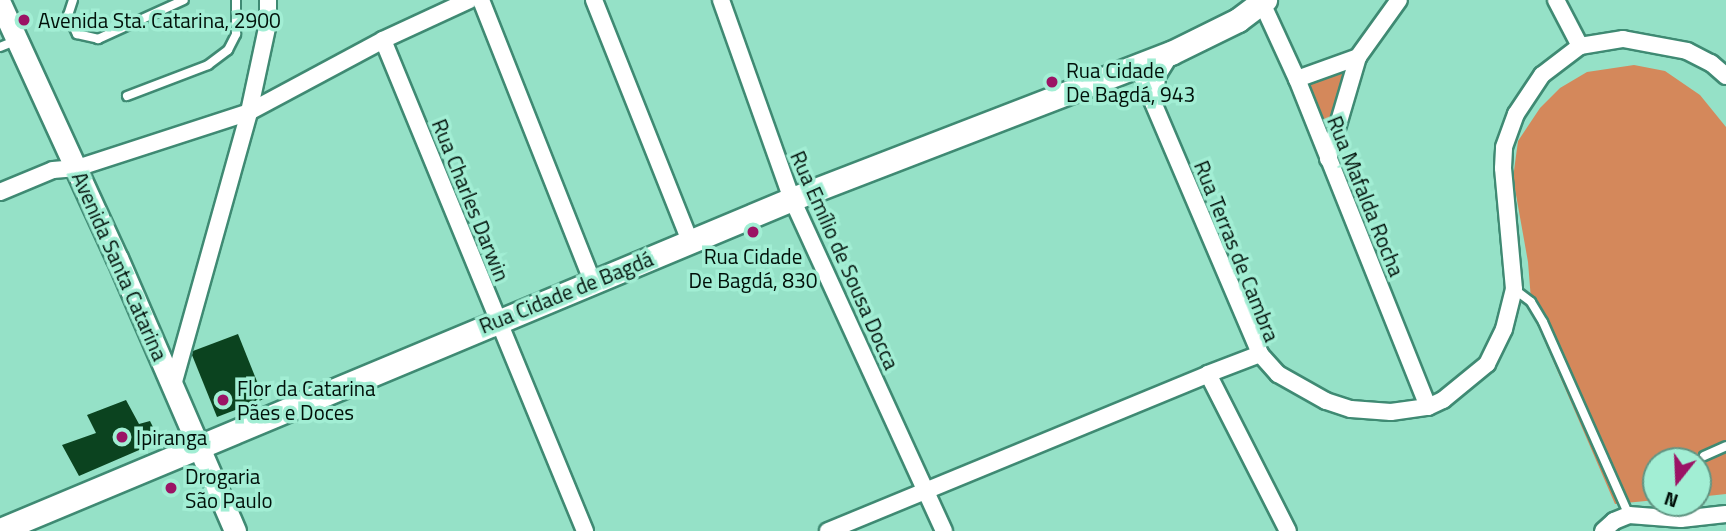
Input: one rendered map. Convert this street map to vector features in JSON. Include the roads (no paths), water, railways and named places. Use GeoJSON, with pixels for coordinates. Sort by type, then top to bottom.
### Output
{"type":"FeatureCollection","features":[{"type":"Feature","properties":{"kind":"main road","name":"Rua Cidade de Bagdá"},"geometry":{"type":"LineString","coordinates":[[0,530],[497,320],[792,199],[1171,53],[1212,35],[1264,2]]}},
{"type":"Feature","properties":{"kind":"street"},"geometry":{"type":"LineString","coordinates":[[173,385],[249,112],[268,23],[268,0]]}},
{"type":"Feature","properties":{"kind":"street"},"geometry":{"type":"LineString","coordinates":[[0,192],[53,170],[77,168],[249,112],[383,40],[469,0]]}},
{"type":"Feature","properties":{"kind":"street"},"geometry":{"type":"LineString","coordinates":[[481,0],[592,281]]}},
{"type":"Feature","properties":{"kind":"street"},"geometry":{"type":"LineString","coordinates":[[594,0],[690,241]]}},
{"type":"Feature","properties":{"kind":"street","name":"Rua Emílio de Sousa Docca"},"geometry":{"type":"LineString","coordinates":[[721,0],[792,199],[944,531]]}},
{"type":"Feature","properties":{"kind":"street"},"geometry":{"type":"LineString","coordinates":[[1328,159],[1358,57],[1399,0]]}},
{"type":"Feature","properties":{"kind":"street"},"geometry":{"type":"LineString","coordinates":[[1556,0],[1580,46]]}},
{"type":"Feature","properties":{"kind":"street","name":"Rua Mafalda Rocha"},"geometry":{"type":"LineString","coordinates":[[1264,2],[1428,407]]}},
{"type":"Feature","properties":{"kind":"street","name":"Avenida Santa Catarina"},"geometry":{"type":"LineString","coordinates":[[0,3],[8,44],[77,168],[235,531]]}},
{"type":"Feature","properties":{"kind":"street"},"geometry":{"type":"LineString","coordinates":[[1260,354],[1278,374],[1339,405],[1382,412],[1428,407],[1455,393],[1487,364],[1504,329],[1514,289],[1503,169],[1504,147],[1516,114],[1542,75],[1580,46],[1623,39],[1667,45],[1711,63],[1726,76]]}},
{"type":"Feature","properties":{"kind":"street","name":"Rua Charles Darwin"},"geometry":{"type":"LineString","coordinates":[[383,40],[585,531]]}},
{"type":"Feature","properties":{"kind":"street","name":"Rua Terras de Cambra"},"geometry":{"type":"LineString","coordinates":[[1155,107],[1157,76],[1171,53]]}},
{"type":"Feature","properties":{"kind":"street"},"geometry":{"type":"LineString","coordinates":[[1297,79],[1358,57]]}},
{"type":"Feature","properties":{"kind":"street","name":"Rua Terras de Cambra"},"geometry":{"type":"LineString","coordinates":[[828,531],[1260,354],[1137,65]]}},
{"type":"Feature","properties":{"kind":"street"},"geometry":{"type":"LineString","coordinates":[[1208,374],[1288,531]]}},
{"type":"Feature","properties":{"kind":"street"},"geometry":{"type":"LineString","coordinates":[[1603,531],[1614,521],[1629,515],[1684,525],[1726,514]]}},
{"type":"Feature","properties":{"kind":"lane"},"geometry":{"type":"LineString","coordinates":[[73,0],[68,15],[77,34],[98,39],[184,0]]}},
{"type":"Feature","properties":{"kind":"lane"},"geometry":{"type":"LineString","coordinates":[[127,96],[208,65],[228,50],[236,34],[236,0]]}},
{"type":"Feature","properties":{"kind":"lane"},"geometry":{"type":"LineString","coordinates":[[1514,289],[1531,302],[1543,322],[1629,515]]}},
{"type":"Feature","properties":{"kind":"place","name":"Avenida Sta. Catarina, 2900"},"geometry":{"type":"Point","coordinates":[24,20]}},
{"type":"Feature","properties":{"kind":"place","name":"Rua Cidade De Bagdá, 943"},"geometry":{"type":"Point","coordinates":[1052,82]}},
{"type":"Feature","properties":{"kind":"place","name":"Rua Cidade De Bagdá, 830"},"geometry":{"type":"Point","coordinates":[753,232]}},
{"type":"Feature","properties":{"kind":"place","name":"Flor da Catarina Pães e Doces"},"geometry":{"type":"Point","coordinates":[223,400]}},
{"type":"Feature","properties":{"kind":"place","name":"Ipiranga"},"geometry":{"type":"Point","coordinates":[122,437]}},
{"type":"Feature","properties":{"kind":"place","name":"Drogaria São Paulo"},"geometry":{"type":"Point","coordinates":[171,488]}}]}
